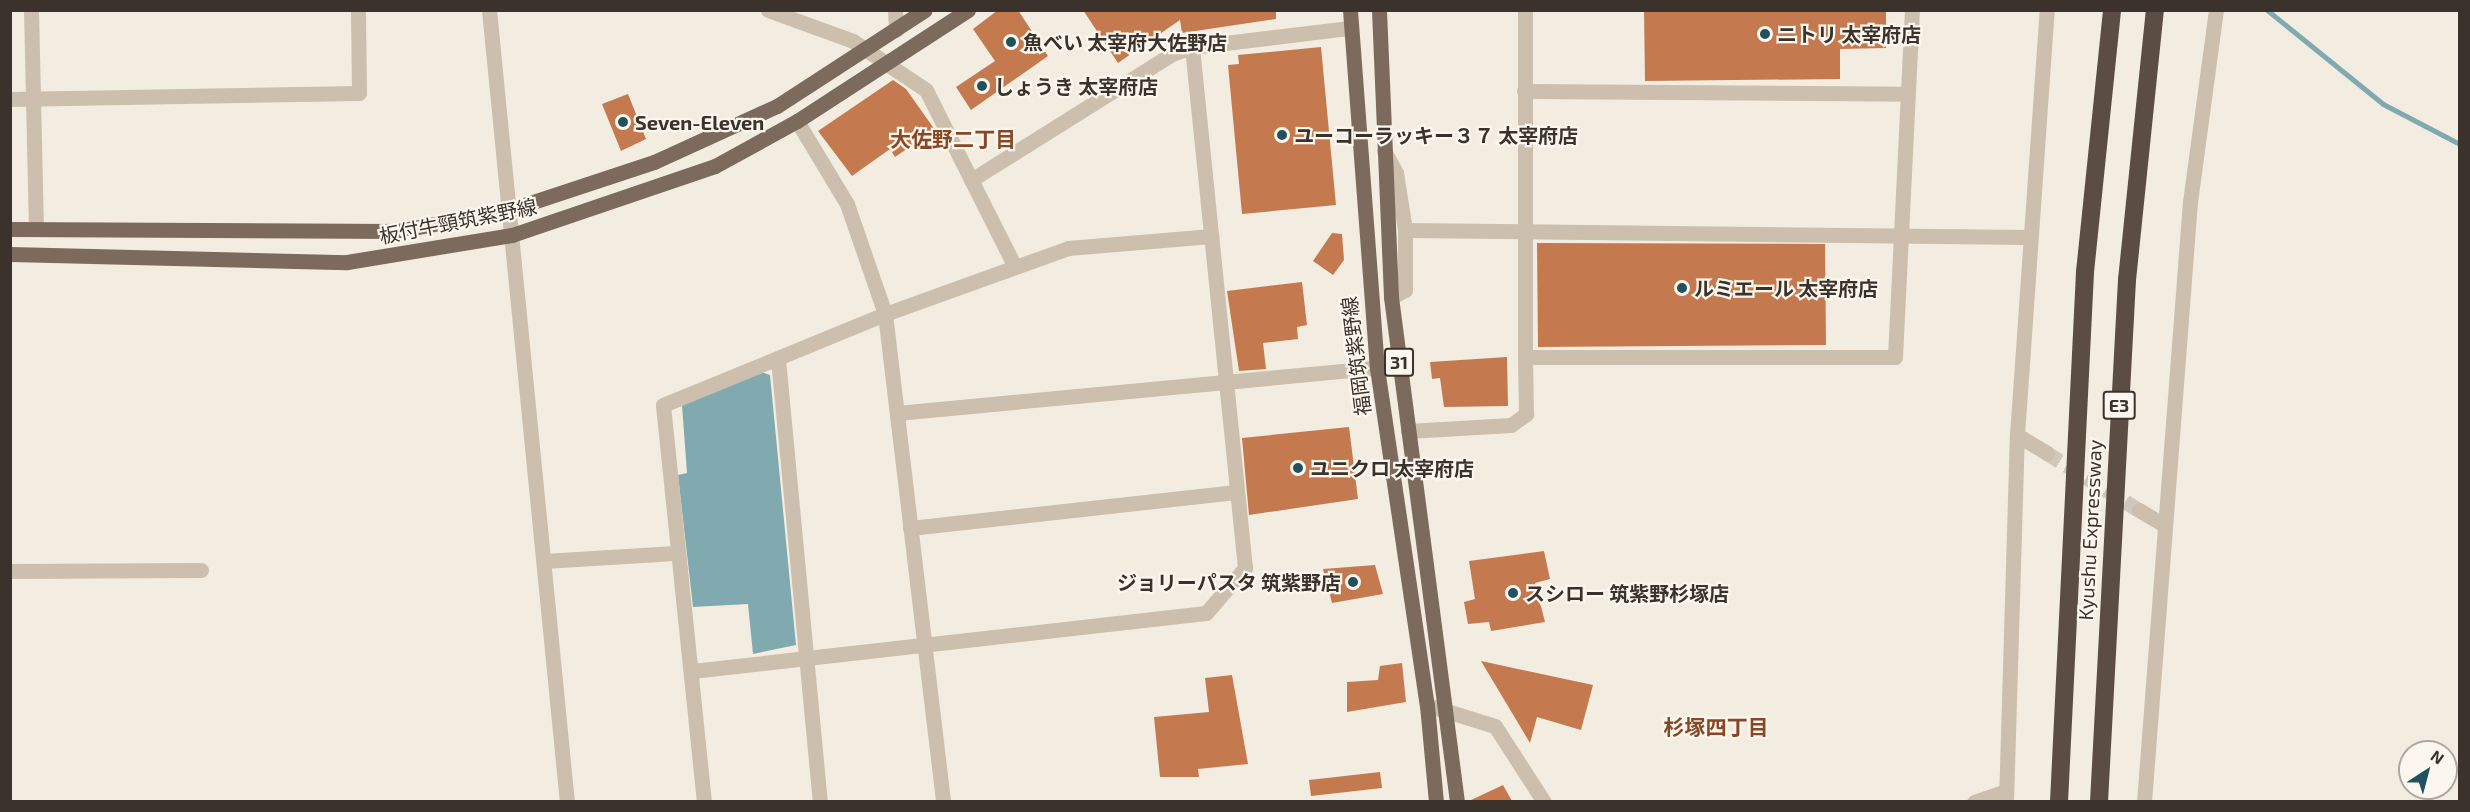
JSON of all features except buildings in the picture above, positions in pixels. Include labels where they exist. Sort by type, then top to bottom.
[{"type":"highway","name":"Kyushu Expressway","points":[[2059,801],[2085,272],[2112,10]]},
{"type":"highway","name":"Kyushu Expressway","points":[[2099,801],[2127,280],[2155,10]]},
{"type":"main road","name":"板付牛頸筑紫野線","points":[[10,230],[397,231],[509,210],[654,162],[777,106],[867,50],[925,10]]},
{"type":"main road","name":"板付牛頸筑紫野線","points":[[10,254],[347,262],[512,235],[715,166],[797,121],[968,10]]},
{"type":"main road","name":"福岡筑紫野線","points":[[1350,10],[1377,368],[1427,705],[1436,801]]},
{"type":"main road","name":"31","points":[[1379,10],[1391,297],[1408,431],[1450,711],[1457,801]]},
{"type":"street","points":[[31,10],[36,230]]},
{"type":"street","points":[[10,99],[359,93],[358,10]]},
{"type":"street","points":[[489,10],[567,801]]},
{"type":"street","points":[[768,10],[891,62],[926,90],[1015,267]]},
{"type":"street","points":[[895,10],[896,30]]},
{"type":"street","points":[[1408,431],[1511,425],[1526,414],[1528,230],[1524,91],[1525,10]]},
{"type":"street","points":[[1525,357],[1895,357],[1911,10]]},
{"type":"street","points":[[1974,801],[2006,796],[2017,435],[2028,237],[2046,10]]},
{"type":"street","points":[[2144,801],[2161,523],[2190,202],[2216,10]]},
{"type":"street","points":[[972,180],[1192,46],[1350,28]]},
{"type":"street","points":[[692,671],[1206,614],[1245,568],[1192,46]]},
{"type":"street","points":[[1524,91],[1907,94]]},
{"type":"street","points":[[797,121],[847,204],[885,315],[943,801]]},
{"type":"street","points":[[1384,151],[1396,173],[1405,230],[1405,290],[1391,297]]},
{"type":"street","points":[[1405,230],[1902,233],[2028,237]]},
{"type":"street","points":[[704,801],[692,671],[675,553],[663,405],[885,315],[1068,248],[1211,236]]},
{"type":"street","points":[[778,359],[820,801]]},
{"type":"street","points":[[897,413],[1377,368]]},
{"type":"street","points":[[2017,435],[2047,453]]},
{"type":"street","points":[[910,528],[1236,492]]},
{"type":"street","points":[[2139,510],[2161,523]]},
{"type":"street","points":[[544,561],[675,553]]},
{"type":"street","points":[[10,571],[201,570]]},
{"type":"street","points":[[1427,705],[1495,726],[1540,800]]},
{"type":"water","points":[[761,372],[770,375],[796,645],[753,654],[748,604],[693,607],[678,475],[687,473],[682,405]]},
{"type":"waterway","points":[[2267,10],[2383,104],[2460,144]]},
{"type":"tunnel","points":[[2047,453],[2139,510]]},
{"type":"place","name":"ニトリ 太宰府店","points":[[1765,34]]},
{"type":"place","name":"魚べい 太宰府大佐野店","points":[[1011,42]]},
{"type":"place","name":"しょうき 太宰府店","points":[[982,86]]},
{"type":"place","name":"Seven-Eleven","points":[[623,122]]},
{"type":"place","name":"ユーコーラッキー３７ 太宰府店","points":[[1282,135]]},
{"type":"place","name":"ルミエール 太宰府店","points":[[1682,288]]},
{"type":"place","name":"ユニクロ 太宰府店","points":[[1298,468]]},
{"type":"place","name":"ジョリーパスタ 筑紫野店","points":[[1353,582]]},
{"type":"place","name":"スシロー 筑紫野杉塚店","points":[[1513,593]]},
{"type":"district","name":"大佐野二丁目","points":[[953,139]]},
{"type":"district","name":"杉塚四丁目","points":[[1716,727]]}]
